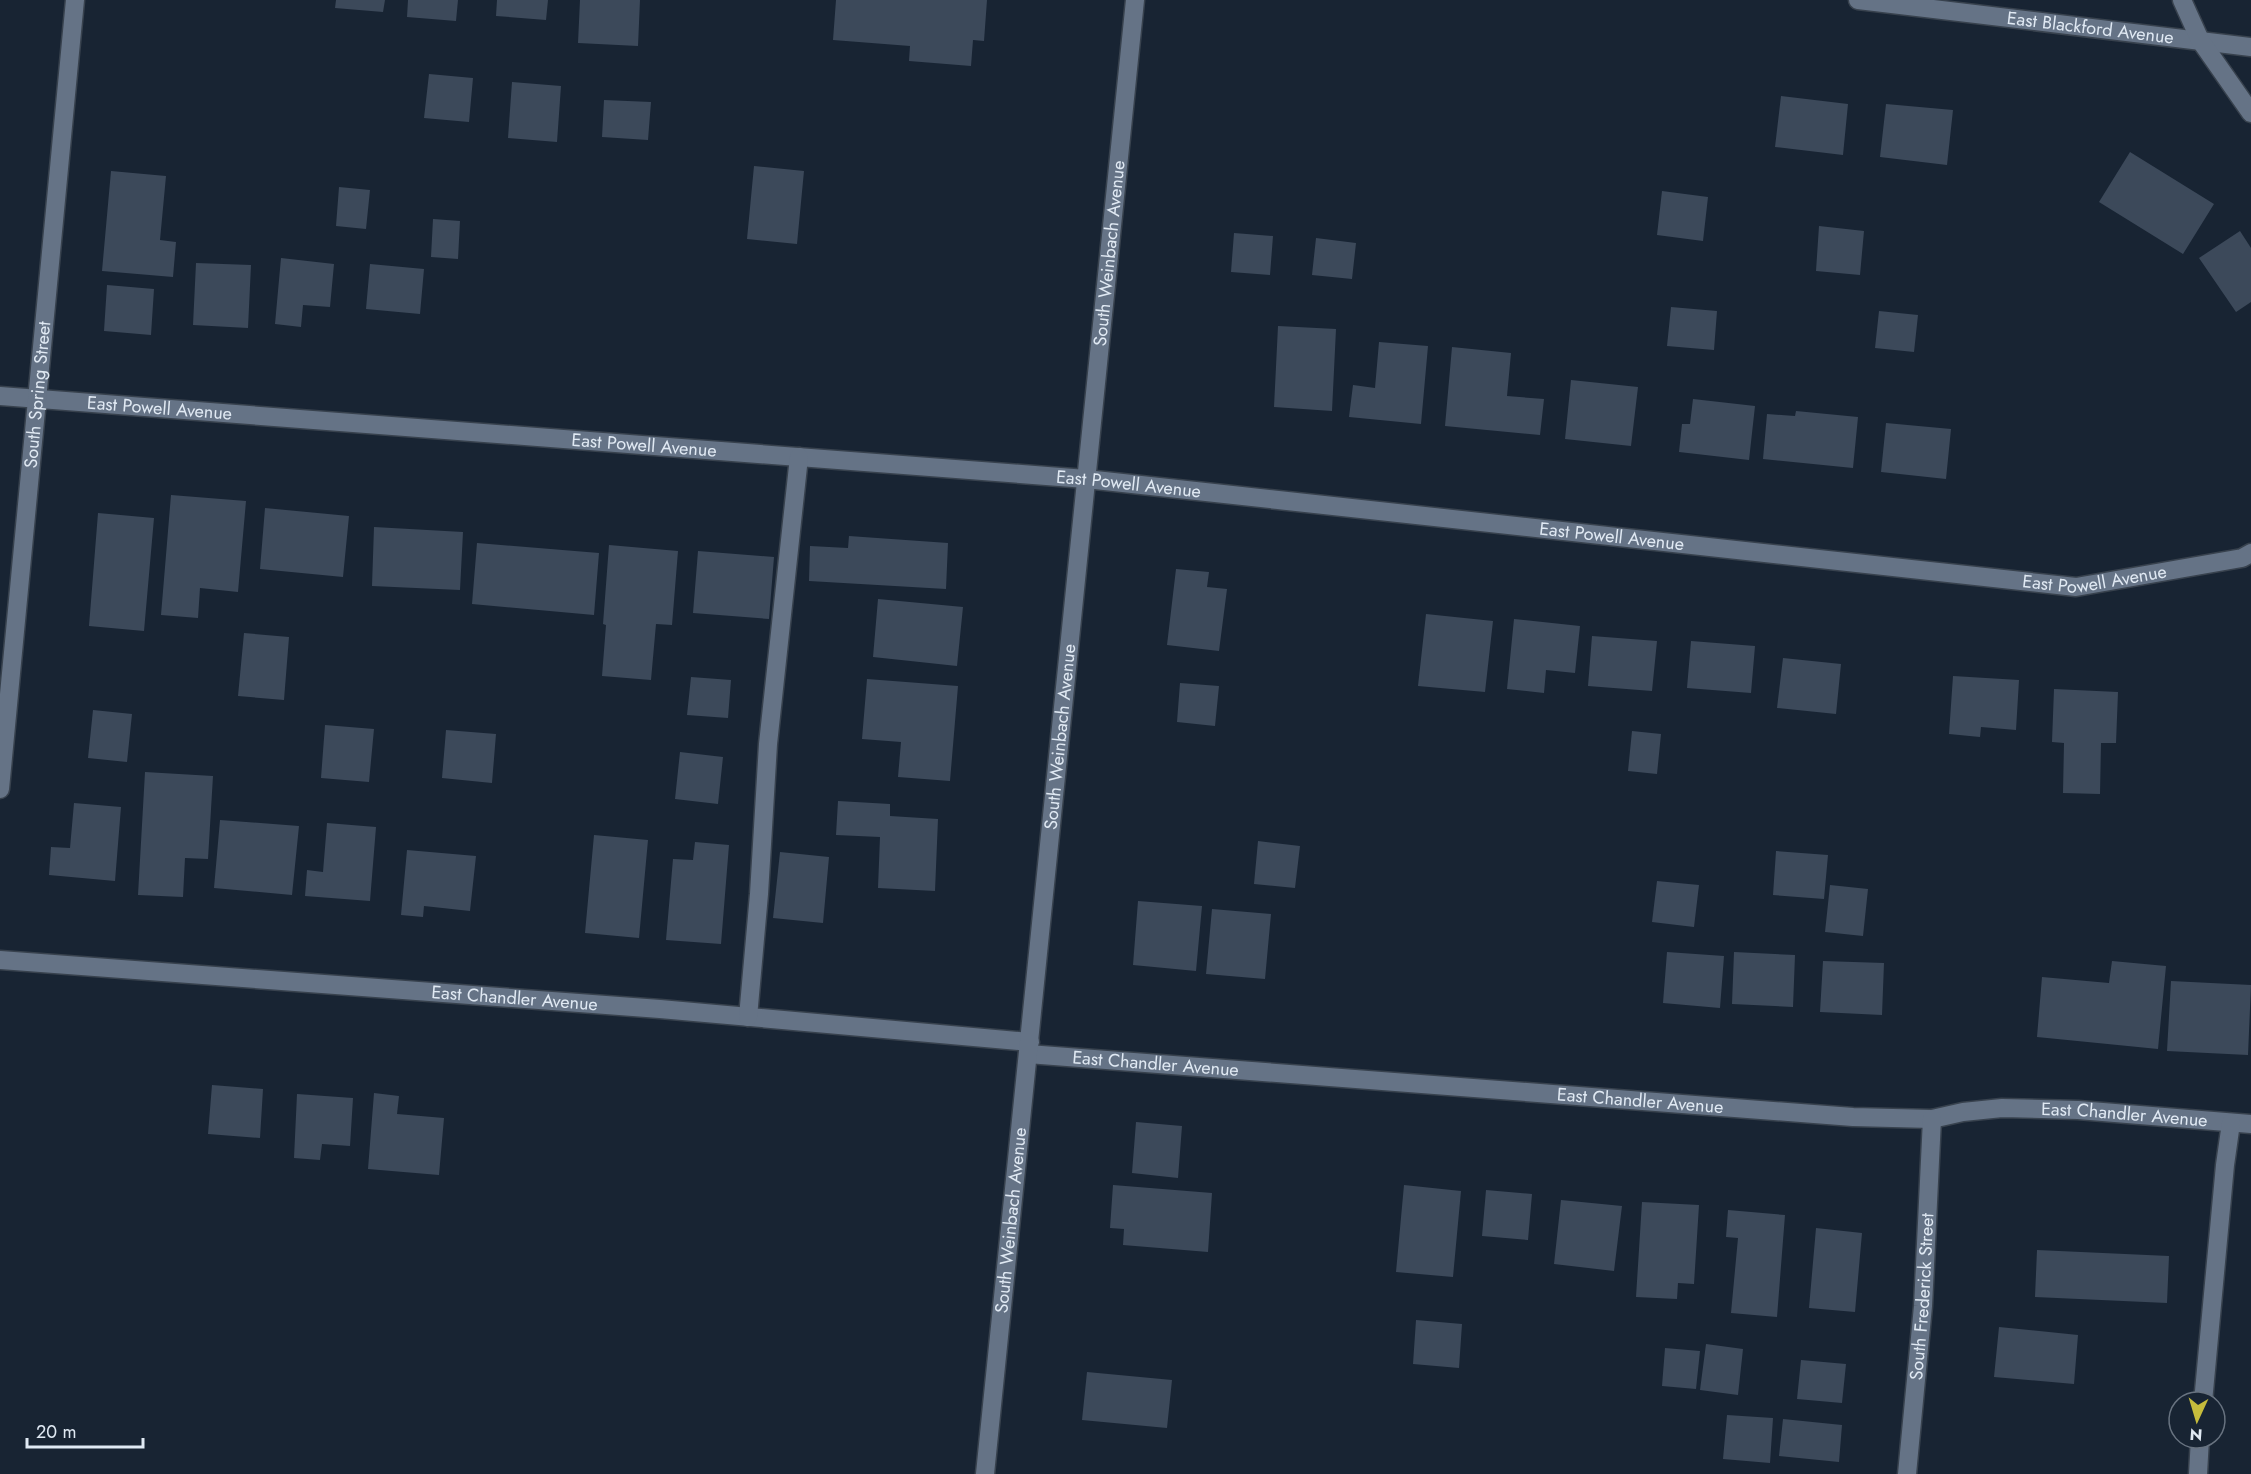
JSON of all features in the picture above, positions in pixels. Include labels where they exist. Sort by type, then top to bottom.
[{"type":"street","name":"South Spring Street","points":[[0,789],[75,0]]},
{"type":"street","name":"South Weinbach Avenue","points":[[985,1474],[1135,0]]},
{"type":"street","name":"East Blackford Avenue","points":[[1857,0],[2251,47]]},
{"type":"street","points":[[2182,0],[2200,40],[2251,113]]},
{"type":"street","name":"East Powell Avenue","points":[[0,396],[1086,479],[2076,587],[2242,558],[2251,553]]},
{"type":"street","points":[[748,1017],[759,894],[768,744],[799,457]]},
{"type":"street","name":"East Chandler Avenue","points":[[0,960],[748,1017],[1029,1048],[1752,1110],[1932,1119],[1963,1112],[2002,1108],[2078,1110],[2251,1124]]},
{"type":"street","name":"South Frederick Street","points":[[1907,1474],[1923,1306],[1932,1119]]},
{"type":"street","points":[[2204,1390],[2231,1123]]},
{"type":"street","points":[[2198,1474],[2199,1450]]},
{"type":"building","points":[[336,0],[385,0],[383,12],[335,8]]},
{"type":"building","points":[[408,0],[458,0],[456,21],[407,17]]},
{"type":"building","points":[[497,0],[548,0],[546,20],[496,16]]},
{"type":"building","points":[[580,0],[640,0],[638,46],[578,43]]},
{"type":"building","points":[[836,0],[987,0],[984,41],[973,40],[971,66],[909,61],[910,46],[833,40]]},
{"type":"building","points":[[429,74],[473,78],[469,122],[424,118]]},
{"type":"building","points":[[512,82],[561,86],[557,142],[508,138]]},
{"type":"building","points":[[1781,96],[1848,104],[1843,155],[1775,147]]},
{"type":"building","points":[[604,100],[651,102],[648,140],[602,137]]},
{"type":"building","points":[[1886,104],[1953,110],[1947,165],[1880,157]]},
{"type":"building","points":[[2130,152],[2214,204],[2183,254],[2099,202]]},
{"type":"building","points":[[754,166],[804,171],[797,244],[747,239]]},
{"type":"building","points":[[111,171],[166,176],[160,240],[176,242],[173,277],[102,271]]},
{"type":"building","points":[[339,187],[370,190],[366,229],[336,226]]},
{"type":"building","points":[[1662,191],[1708,197],[1703,241],[1657,235]]},
{"type":"building","points":[[433,219],[460,221],[458,259],[431,257]]},
{"type":"building","points":[[1819,226],[1864,231],[1860,275],[1816,271]]},
{"type":"building","points":[[2240,231],[2251,248],[2251,302],[2236,312],[2199,258]]},
{"type":"building","points":[[1234,233],[1273,236],[1270,275],[1231,272]]},
{"type":"building","points":[[1316,238],[1356,243],[1352,279],[1312,275]]},
{"type":"building","points":[[281,258],[334,264],[330,307],[303,305],[301,327],[275,324]]},
{"type":"building","points":[[196,263],[251,265],[248,328],[193,325]]},
{"type":"building","points":[[370,264],[424,269],[420,314],[366,309]]},
{"type":"building","points":[[107,285],[154,289],[151,335],[104,331]]},
{"type":"building","points":[[1671,307],[1717,311],[1714,350],[1667,346]]},
{"type":"building","points":[[1879,311],[1918,315],[1914,352],[1875,348]]},
{"type":"building","points":[[1278,326],[1336,329],[1332,411],[1274,407]]},
{"type":"building","points":[[1379,342],[1428,346],[1421,424],[1349,417],[1353,385],[1375,388]]},
{"type":"building","points":[[1452,347],[1511,353],[1507,396],[1544,399],[1540,435],[1445,426]]},
{"type":"building","points":[[1571,380],[1638,387],[1631,446],[1565,439]]},
{"type":"building","points":[[1693,399],[1755,406],[1749,460],[1679,452],[1682,424],[1690,424]]},
{"type":"building","points":[[1796,411],[1858,417],[1853,468],[1763,459],[1767,414],[1795,416]]},
{"type":"building","points":[[1886,423],[1951,429],[1946,479],[1881,472]]},
{"type":"building","points":[[171,495],[246,501],[238,592],[200,588],[198,618],[161,615]]},
{"type":"building","points":[[265,508],[349,516],[343,577],[260,569]]},
{"type":"building","points":[[98,513],[154,518],[144,631],[89,626]]},
{"type":"building","points":[[374,527],[463,532],[460,590],[372,586]]},
{"type":"building","points":[[849,536],[948,543],[946,589],[809,581],[810,546],[848,548]]},
{"type":"building","points":[[477,543],[599,553],[594,615],[472,604]]},
{"type":"building","points":[[609,545],[678,551],[672,625],[656,624],[651,680],[602,676]]},
{"type":"building","points":[[698,551],[774,557],[769,619],[693,613]]},
{"type":"building","points":[[1176,569],[1209,572],[1207,587],[1227,589],[1219,651],[1167,645]]},
{"type":"building","points":[[878,599],[963,607],[957,666],[873,657]]},
{"type":"building","points":[[1426,614],[1493,621],[1485,692],[1418,686]]},
{"type":"building","points":[[1514,619],[1580,626],[1575,673],[1546,670],[1544,693],[1507,689]]},
{"type":"building","points":[[244,633],[289,637],[284,700],[238,696]]},
{"type":"building","points":[[1592,636],[1657,641],[1652,691],[1588,686]]},
{"type":"building","points":[[1691,641],[1755,646],[1751,693],[1687,688]]},
{"type":"building","points":[[1783,658],[1841,664],[1836,714],[1777,708]]},
{"type":"building","points":[[1953,676],[2019,680],[2016,730],[1981,727],[1980,737],[1949,734]]},
{"type":"building","points":[[691,677],[731,680],[728,718],[687,715]]},
{"type":"building","points":[[867,679],[958,686],[950,781],[898,777],[901,742],[862,739]]},
{"type":"building","points":[[1180,683],[1219,686],[1215,726],[1177,722]]},
{"type":"building","points":[[2054,689],[2118,692],[2116,743],[2101,743],[2100,794],[2063,793],[2064,743],[2052,742]]},
{"type":"building","points":[[93,710],[132,714],[127,762],[88,758]]},
{"type":"building","points":[[325,725],[374,729],[369,782],[321,778]]},
{"type":"building","points":[[446,730],[496,734],[492,783],[442,778]]},
{"type":"building","points":[[1632,731],[1661,734],[1657,774],[1628,771]]},
{"type":"building","points":[[680,752],[723,757],[718,804],[675,799]]},
{"type":"building","points":[[145,772],[213,776],[208,859],[185,858],[183,897],[138,895]]},
{"type":"building","points":[[838,801],[890,804],[890,816],[938,819],[935,891],[878,888],[880,837],[836,835]]},
{"type":"building","points":[[74,803],[121,807],[115,881],[49,875],[51,847],[70,848]]},
{"type":"building","points":[[220,820],[299,826],[292,895],[214,888]]},
{"type":"building","points":[[327,823],[376,827],[370,901],[305,896],[307,870],[323,872]]},
{"type":"building","points":[[594,835],[648,840],[639,938],[585,933]]},
{"type":"building","points":[[1258,841],[1300,846],[1295,888],[1254,884]]},
{"type":"building","points":[[695,842],[729,845],[721,944],[666,940],[673,859],[693,860]]},
{"type":"building","points":[[407,850],[476,856],[470,911],[424,906],[423,917],[401,915]]},
{"type":"building","points":[[1776,851],[1828,855],[1824,899],[1773,895]]},
{"type":"building","points":[[780,852],[829,857],[823,923],[773,918]]},
{"type":"building","points":[[1657,881],[1699,885],[1694,927],[1652,922]]},
{"type":"building","points":[[1830,885],[1868,889],[1863,936],[1825,932]]},
{"type":"building","points":[[1138,901],[1202,906],[1196,971],[1133,965]]},
{"type":"building","points":[[1212,909],[1271,914],[1265,979],[1206,974]]},
{"type":"building","points":[[1667,952],[1724,956],[1720,1008],[1663,1003]]},
{"type":"building","points":[[1734,952],[1795,955],[1793,1007],[1732,1004]]},
{"type":"building","points":[[1823,961],[1884,963],[1882,1015],[1820,1012]]},
{"type":"building","points":[[2112,961],[2166,966],[2158,1049],[2037,1037],[2042,977],[2109,983]]},
{"type":"building","points":[[2171,981],[2251,985],[2248,1055],[2167,1051]]},
{"type":"building","points":[[212,1085],[263,1089],[260,1138],[208,1134]]},
{"type":"building","points":[[374,1093],[399,1096],[397,1114],[444,1118],[439,1175],[368,1169]]},
{"type":"building","points":[[297,1094],[353,1098],[350,1146],[322,1144],[320,1160],[294,1158]]},
{"type":"building","points":[[1136,1122],[1182,1126],[1178,1178],[1132,1173]]},
{"type":"building","points":[[1113,1185],[1212,1193],[1208,1252],[1123,1245],[1124,1229],[1110,1228]]},
{"type":"building","points":[[1404,1185],[1461,1191],[1453,1277],[1396,1272]]},
{"type":"building","points":[[1486,1190],[1532,1194],[1528,1240],[1482,1236]]},
{"type":"building","points":[[1561,1200],[1622,1206],[1614,1271],[1554,1264]]},
{"type":"building","points":[[1642,1202],[1699,1205],[1694,1284],[1678,1283],[1677,1299],[1636,1297]]},
{"type":"building","points":[[1728,1210],[1785,1215],[1777,1317],[1731,1313],[1738,1238],[1726,1237]]},
{"type":"building","points":[[1816,1228],[1862,1233],[1855,1312],[1809,1308]]},
{"type":"building","points":[[2037,1250],[2169,1256],[2167,1303],[2035,1297]]},
{"type":"building","points":[[1416,1320],[1462,1324],[1459,1368],[1413,1364]]},
{"type":"building","points":[[1999,1327],[2078,1335],[2074,1384],[1994,1377]]},
{"type":"building","points":[[1706,1344],[1743,1349],[1738,1395],[1700,1390]]},
{"type":"building","points":[[1665,1348],[1700,1351],[1696,1389],[1662,1386]]},
{"type":"building","points":[[1801,1360],[1846,1364],[1842,1403],[1797,1399]]},
{"type":"building","points":[[1087,1372],[1172,1380],[1167,1428],[1082,1420]]},
{"type":"building","points":[[1727,1415],[1773,1418],[1770,1463],[1723,1459]]},
{"type":"building","points":[[1783,1419],[1842,1425],[1839,1462],[1779,1456]]}]
